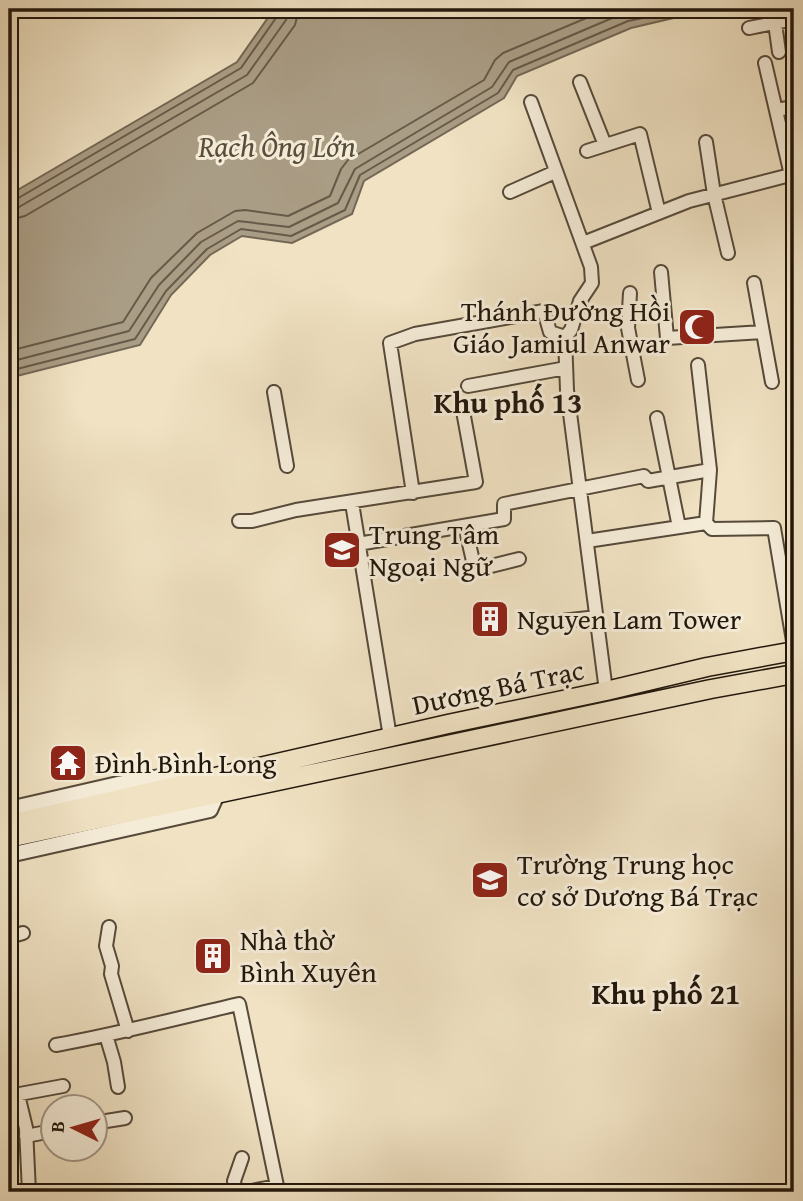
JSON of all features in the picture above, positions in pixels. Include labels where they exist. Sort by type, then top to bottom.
[{"type":"main road","name":"Dương Bá Trạc","points":[[209,787],[390,737],[794,649]]},
{"type":"main road","points":[[689,673],[691,693]]},
{"type":"main road","name":"Dương Bá Trạc","points":[[209,787],[794,674]]},
{"type":"main road","points":[[9,824],[209,787]]},
{"type":"main road","points":[[9,838],[209,787]]},
{"type":"street","points":[[749,28],[794,19]]},
{"type":"street","points":[[775,23],[779,52]]},
{"type":"street","points":[[583,243],[714,194],[793,174],[765,63]]},
{"type":"street","points":[[580,82],[604,145]]},
{"type":"street","points":[[531,102],[591,267],[592,283],[580,301],[571,330],[565,337],[566,368],[606,691]]},
{"type":"street","points":[[776,110],[794,107]]},
{"type":"street","points":[[780,130],[794,127]]},
{"type":"street","points":[[587,151],[640,134],[659,213]]},
{"type":"street","points":[[706,142],[714,194],[728,253]]},
{"type":"street","points":[[510,192],[555,172]]},
{"type":"street","points":[[661,272],[667,338],[763,332]]},
{"type":"street","points":[[754,283],[772,382]]},
{"type":"street","points":[[630,293],[628,328],[638,380]]},
{"type":"street","points":[[413,493],[390,343],[415,334],[544,312],[550,332],[565,337]]},
{"type":"street","points":[[698,365],[710,470],[706,523],[712,529],[774,528],[788,571],[794,649]]},
{"type":"street","points":[[468,386],[566,368]]},
{"type":"street","points":[[274,392],[287,466]]},
{"type":"street","points":[[239,521],[252,521],[296,510],[476,482],[463,411]]},
{"type":"street","points":[[657,418],[679,527]]},
{"type":"street","points":[[358,544],[504,519],[504,504],[580,488],[644,476],[648,481],[710,470]]},
{"type":"street","points":[[352,503],[390,737]]},
{"type":"street","points":[[587,541],[706,523]]},
{"type":"street","points":[[465,526],[475,570],[519,559]]},
{"type":"street","points":[[544,623],[597,617]]},
{"type":"street","name":"Dương Bá Trạc","points":[[9,809],[118,784],[198,771],[209,787],[210,810],[9,855]]},
{"type":"street","points":[[109,926],[106,946],[112,967],[111,974],[128,1031]]},
{"type":"street","points":[[9,937],[23,933]]},
{"type":"street","points":[[56,1045],[239,1004],[276,1186],[245,1192],[235,1188],[234,1181],[242,1158]]},
{"type":"street","points":[[106,1035],[118,1087]]},
{"type":"street","points":[[29,1192],[26,1136],[13,1095],[64,1086]]},
{"type":"street","points":[[108,1121],[125,1118]]},
{"type":"street","points":[[26,1136],[38,1134]]},
{"type":"water","name":"Rạch Ông Lớn","points":[[274,9],[712,9],[631,28],[517,76],[504,98],[364,181],[352,214],[292,243],[242,236],[210,255],[171,295],[140,345],[9,378],[9,195],[237,62]]},
{"type":"place","name":"Thánh Đường Hồi Giáo Jamiul Anwar","points":[[697,327]]},
{"type":"place","name":"Trung Tâm Ngoại Ngữ","points":[[342,550]]},
{"type":"place","name":"Nguyen Lam Tower","points":[[490,619]]},
{"type":"place","name":"Đình Bình Long","points":[[68,763]]},
{"type":"place","name":"Trường Trung học cơ sở Dương Bá Trạc","points":[[490,880]]},
{"type":"place","name":"Nhà thờ Bình Xuyên","points":[[213,956]]},
{"type":"district","name":"Khu phố 13","points":[[508,403]]},
{"type":"district","name":"Khu phố 21","points":[[666,994]]}]
